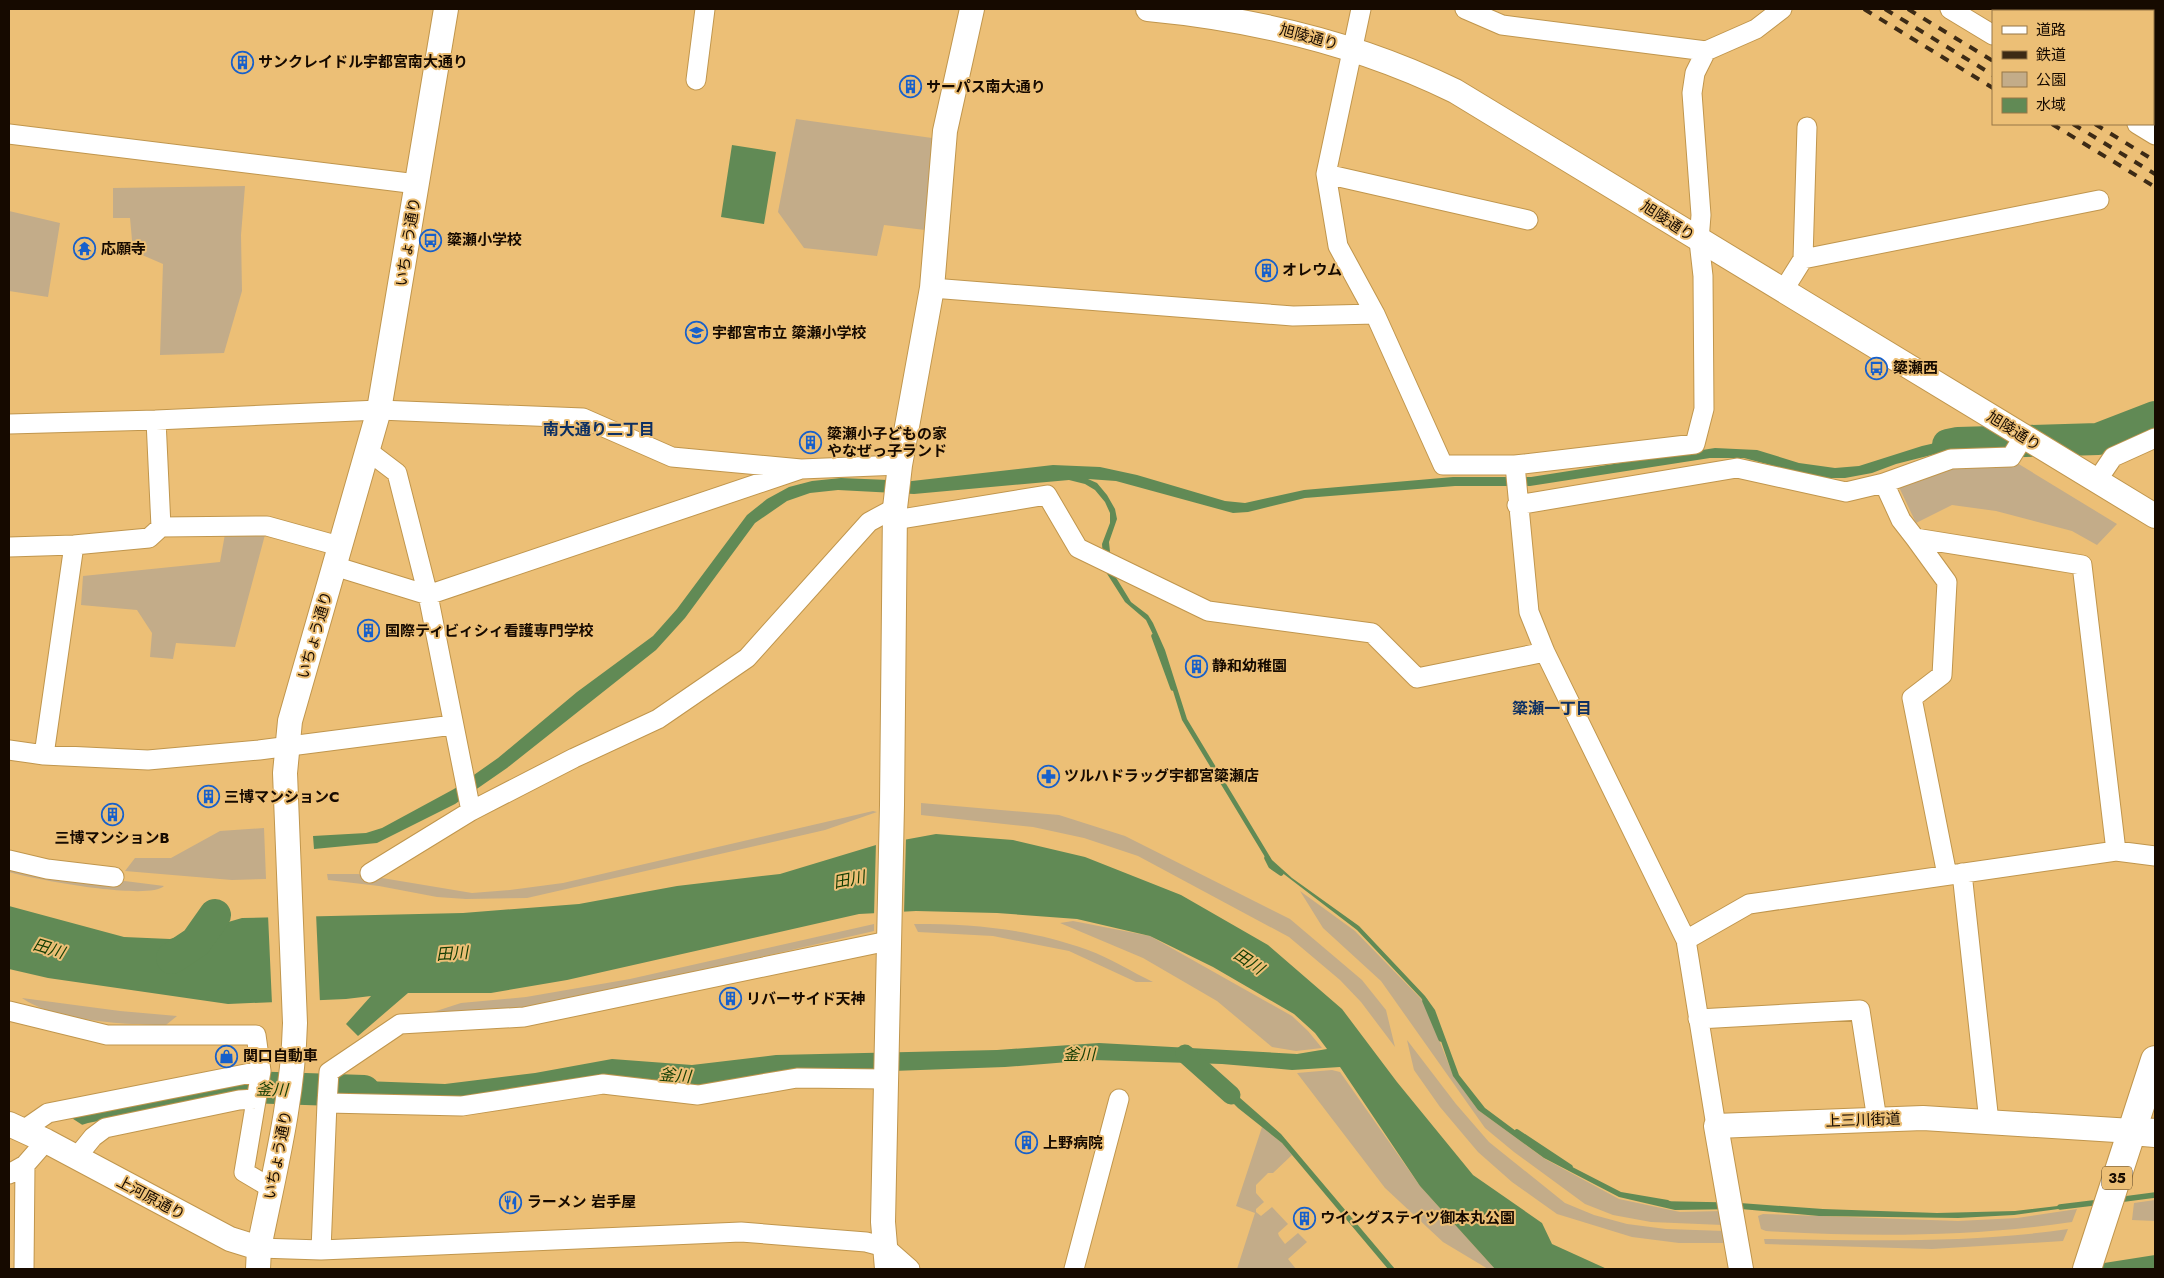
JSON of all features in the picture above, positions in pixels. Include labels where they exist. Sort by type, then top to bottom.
[{"type":"main road","points":[[2144,1132],[2155,1060]]},
{"type":"main road","name":"35","points":[[2087,1269],[2102,1225],[2144,1132]]},
{"type":"street","name":"いちょう通り","points":[[258,1259],[289,1098],[292,1073],[295,1022],[285,773],[290,721],[379,410],[446,9]]},
{"type":"street","points":[[696,80],[705,9]]},
{"type":"street","points":[[886,1258],[883,1222],[895,514],[900,465],[932,288],[945,131],[972,9]]},
{"type":"street","name":"旭陵通り","points":[[1148,9],[1249,22],[1351,49],[1421,74],[1455,91],[1699,241],[2155,516]]},
{"type":"street","points":[[1361,9],[1326,174],[1338,246],[1375,314],[1443,465],[1514,465],[1695,444],[1704,409],[1703,266],[1699,241],[1701,215],[1692,93],[1695,73],[1706,51]]},
{"type":"street","points":[[1465,9],[1502,24],[1706,51],[1756,29],[1782,9]]},
{"type":"street","points":[[1960,12],[1992,34]]},
{"type":"street","points":[[2139,125],[2155,135]]},
{"type":"street","points":[[1783,291],[1803,259],[1806,127]]},
{"type":"street","points":[[9,134],[417,184]]},
{"type":"street","points":[[1326,174],[1528,220]]},
{"type":"street","points":[[1803,259],[2099,200]]},
{"type":"street","points":[[932,288],[1294,316],[1375,314]]},
{"type":"street","points":[[9,424],[156,420],[379,410],[583,418],[672,457],[801,469],[900,465]]},
{"type":"street","points":[[156,420],[161,527]]},
{"type":"street","points":[[1517,505],[1738,468],[1846,492],[1884,483],[1951,459],[2011,457],[2024,436]]},
{"type":"street","points":[[2096,482],[2113,457],[2155,438]]},
{"type":"street","points":[[368,451],[397,473],[428,595],[453,725],[472,810]]},
{"type":"street","points":[[1514,465],[1529,612],[1545,652],[1686,940],[1741,1269]]},
{"type":"street","points":[[9,547],[74,545],[149,538],[161,527],[267,526],[428,595],[801,469]]},
{"type":"street","points":[[1884,483],[1901,520],[1947,582],[1942,675],[1912,698],[1955,874],[1989,1122]]},
{"type":"street","points":[[370,873],[472,810],[574,758],[658,719],[747,658],[869,522],[895,514],[1047,495],[1078,548],[1208,611],[1372,633],[1417,678],[1545,652]]},
{"type":"street","points":[[1915,538],[2082,565],[2116,851]]},
{"type":"street","points":[[44,755],[74,545]]},
{"type":"street","points":[[9,750],[44,755],[148,760],[287,746],[453,725]]},
{"type":"street","points":[[1686,940],[1749,904],[2116,851],[2155,856]]},
{"type":"street","points":[[9,860],[47,869],[114,877]]},
{"type":"street","points":[[321,1250],[329,1072],[400,1024],[524,1016],[888,936]]},
{"type":"street","points":[[1698,1019],[1860,1010],[1877,1120]]},
{"type":"street","points":[[9,1011],[107,1035],[256,1034],[261,1071],[244,1172],[271,1188]]},
{"type":"street","points":[[328,1103],[462,1106],[603,1084],[698,1095],[797,1078],[885,1068]]},
{"type":"street","points":[[15,1127],[48,1113],[261,1071]]},
{"type":"street","points":[[76,1158],[93,1137],[105,1128],[239,1100],[256,1099]]},
{"type":"street","points":[[1074,1269],[1118,1099]]},
{"type":"street","name":"上三川街道","points":[[1716,1126],[1923,1118],[2144,1132]]},
{"type":"street","name":"上河原通り","points":[[15,1127],[46,1141],[230,1239],[258,1259]]},
{"type":"street","points":[[24,1269],[17,1170],[46,1141]]},
{"type":"street","points":[[258,1259],[321,1250],[741,1232],[866,1242],[886,1258],[910,1269]]},
{"type":"green space","points":[[796,119],[932,138],[925,230],[884,225],[877,256],[804,248],[778,212]]},
{"type":"green space","points":[[245,186],[241,235],[242,291],[224,353],[160,355],[163,264],[133,251],[130,218],[113,218],[113,188]]},
{"type":"green space","points":[[9,211],[60,223],[48,297],[9,291]]},
{"type":"green space","points":[[2017,463],[2117,524],[2097,545],[2072,531],[1996,511],[1952,505],[1916,523],[1898,485],[1953,466]]},
{"type":"green space","points":[[266,531],[235,647],[176,643],[173,659],[150,657],[152,633],[137,610],[81,605],[83,576],[220,562],[225,534]]},
{"type":"green space","points":[[921,803],[1059,815],[1125,836],[1290,919],[1362,980],[1386,1010],[1395,1047],[1361,1002],[1340,980],[1289,937],[1138,856],[1084,838],[1033,827],[921,815]]},
{"type":"green space","points":[[873,811],[877,812],[825,830],[527,898],[466,899],[437,897],[379,886],[328,880],[327,874],[358,874],[472,893],[510,890],[563,883]]},
{"type":"green space","points":[[264,828],[266,879],[232,880],[125,871],[135,858],[171,858],[220,831]]},
{"type":"green space","points":[[9,862],[46,871],[164,886],[154,890],[137,891],[114,890],[64,883],[9,872]]},
{"type":"green space","points":[[1300,891],[1355,931],[1424,1002],[1453,1075],[1478,1110],[1545,1159],[1619,1199],[1680,1212],[1721,1211],[1723,1225],[1651,1222],[1613,1215],[1585,1204],[1514,1152],[1485,1128],[1381,981],[1323,928]]},
{"type":"green space","points":[[1073,921],[1150,936],[1292,1016],[1322,1048],[1296,1051],[1272,1047],[1217,1001],[1143,958],[1060,923]]},
{"type":"green space","points":[[874,924],[874,931],[695,972],[529,1007],[427,1014],[461,1003],[526,997],[630,979]]},
{"type":"green space","points":[[914,924],[959,925],[1002,929],[1045,937],[1096,953],[1153,982],[1136,982],[1069,951],[993,936],[918,932]]},
{"type":"green space","points":[[22,998],[120,1011],[177,1016],[166,1025],[112,1023],[71,1017],[53,1012],[36,1006]]},
{"type":"green space","points":[[1407,1040],[1456,1104],[1489,1142],[1565,1203],[1594,1215],[1627,1224],[1666,1229],[1725,1231],[1728,1243],[1679,1243],[1632,1237],[1557,1214],[1512,1182],[1478,1152],[1440,1107],[1414,1070]]},
{"type":"green space","points":[[1332,1070],[1340,1072],[1420,1186],[1495,1269],[1488,1269],[1443,1242],[1385,1188],[1297,1073]]},
{"type":"green space","points":[[1262,1127],[1282,1143],[1292,1155],[1273,1173],[1268,1173],[1256,1185],[1256,1193],[1264,1202],[1256,1209],[1256,1212],[1261,1216],[1272,1207],[1288,1224],[1278,1233],[1285,1244],[1298,1233],[1307,1242],[1288,1259],[1296,1269],[1237,1269],[1255,1213],[1236,1206]]},
{"type":"green space","points":[[2155,1200],[2155,1221],[2132,1220],[2134,1203]]},
{"type":"green space","points":[[2077,1209],[2072,1222],[1996,1231],[1881,1235],[1766,1231],[1761,1229],[1758,1216],[1763,1214],[1958,1221],[2017,1218]]},
{"type":"green space","points":[[2068,1229],[2063,1241],[1932,1249],[1765,1244],[1764,1239],[1954,1239],[2030,1234]]},
{"type":"water","points":[[732,145],[776,152],[764,224],[721,217]]},
{"type":"water","points":[[2155,412],[2155,428],[2097,445],[2074,431],[2109,431]]},
{"type":"water","points":[[1981,436],[1998,446],[1959,448],[1896,464],[1872,473],[1845,478],[1819,478],[1744,458],[1710,458],[1530,486],[1455,486],[1305,498],[1248,512],[1233,513],[1116,481],[1088,479],[1097,483],[1115,509],[1117,519],[1109,542],[1112,571],[1131,602],[1148,615],[1153,623],[1165,650],[1187,719],[1272,860],[1292,878],[1359,926],[1425,996],[1435,1010],[1459,1075],[1485,1108],[1547,1154],[1621,1192],[1668,1200],[1680,1207],[1740,1203],[1823,1209],[1937,1213],[2015,1211],[2066,1205],[2066,1208],[2014,1215],[1958,1218],[1819,1216],[1741,1209],[1675,1210],[1619,1197],[1544,1158],[1478,1110],[1453,1076],[1431,1012],[1421,998],[1357,930],[1268,862],[1182,720],[1160,649],[1146,620],[1125,602],[1104,569],[1102,544],[1110,523],[1110,513],[1105,502],[1095,490],[1085,484],[1069,480],[914,494],[838,490],[810,493],[787,501],[755,523],[685,618],[656,650],[507,768],[455,804],[377,843],[314,849],[313,836],[366,833],[382,828],[454,789],[498,758],[577,692],[653,636],[677,609],[747,515],[767,499],[789,487],[812,481],[841,478],[912,481],[1053,465],[1100,467],[1137,475],[1225,501],[1245,503],[1304,490],[1453,477],[1531,477],[1715,448],[1757,450],[1799,463],[1835,468],[1859,466],[1922,446],[1957,438]]},
{"type":"water","name":"田川","points":[[936,834],[1013,840],[1085,857],[1181,895],[1268,945],[1342,1009],[1397,1082],[1473,1175],[1542,1223],[1552,1244],[1607,1269],[1495,1269],[1420,1186],[1340,1067],[1292,1070],[1222,1064],[1093,1060],[1005,1067],[864,1072],[700,1085],[619,1078],[464,1100],[335,1097],[337,1080],[445,1084],[535,1073],[612,1059],[692,1065],[776,1055],[997,1050],[1099,1043],[1297,1054],[1327,1049],[1315,1033],[1294,1014],[1213,967],[1150,936],[1077,919],[997,913],[916,911],[859,914],[567,980],[491,993],[408,993],[358,1036],[346,1024],[371,996],[346,999],[228,1004],[48,978],[9,969],[9,906],[124,937],[170,939],[242,918],[463,913],[579,904],[677,886],[780,874],[876,845]]},
{"type":"water","points":[[1215,1076],[1281,1134],[1395,1269],[1388,1269],[1282,1143],[1238,1108],[1211,1081]]},
{"type":"water","points":[[248,1080],[248,1093],[88,1123],[43,1137],[72,1116]]},
{"type":"water","points":[[2155,1255],[2155,1269],[2066,1269]]},
{"type":"pier","points":[[906,837],[904,914],[874,916],[876,842]]},
{"type":"pier","points":[[316,913],[320,1003],[272,1004],[268,915]]},
{"type":"pier","points":[[67,1115],[84,1126],[44,1139],[9,1160],[9,1139],[28,1128]]},
{"type":"waterway","points":[[1948,445],[1958,443],[2098,439],[2155,417]]},
{"type":"waterway","points":[[1154,636],[1173,688]]},
{"type":"waterway","points":[[1267,858],[1271,866],[1281,873]]},
{"type":"waterway","points":[[172,958],[196,942],[215,915]]},
{"type":"waterway","points":[[1425,1001],[1441,1039]]},
{"type":"waterway","points":[[1185,1054],[1231,1095]]},
{"type":"waterway","name":"釜川","points":[[203,1094],[248,1087],[364,1091]]},
{"type":"waterway","points":[[1517,1132],[1570,1167]]},
{"type":"waterway","points":[[2117,1200],[2155,1195]]},
{"type":"waterway","points":[[2060,1207],[2101,1202]]},
{"type":"waterway","points":[[1669,1204],[1719,1205]]},
{"type":"railway","points":[[1864,9],[1992,87]]},
{"type":"railway","points":[[1885,9],[1992,74]]},
{"type":"railway","points":[[1908,9],[1992,60]]},
{"type":"railway","points":[[2054,125],[2155,187]]},
{"type":"railway","points":[[2075,125],[2155,174]]},
{"type":"railway","points":[[2097,125],[2155,161]]},
{"type":"place","name":"サンクレイドル宇都宮南大通り","points":[[242,62]]},
{"type":"place","name":"サーパス南大通り","points":[[910,87]]},
{"type":"place","name":"簗瀬小学校","points":[[431,240]]},
{"type":"place","name":"応願寺","points":[[85,249]]},
{"type":"place","name":"オレウム","points":[[1266,270]]},
{"type":"place","name":"宇都宮市立 簗瀬小学校","points":[[696,333]]},
{"type":"place","name":"簗瀬西","points":[[1877,368]]},
{"type":"place","name":"簗瀬小子どもの家 やなぜっ子ランド","points":[[811,443]]},
{"type":"place","name":"国際ティビィシィ看護専門学校","points":[[369,631]]},
{"type":"place","name":"静和幼稚園","points":[[1196,666]]},
{"type":"place","name":"ツルハドラッグ宇都宮簗瀬店","points":[[1048,776]]},
{"type":"place","name":"三博マンションC","points":[[208,797]]},
{"type":"place","name":"三博マンションB","points":[[112,815]]},
{"type":"place","name":"リバーサイド天神","points":[[730,999]]},
{"type":"place","name":"関口自動車","points":[[227,1056]]},
{"type":"place","name":"上野病院","points":[[1027,1143]]},
{"type":"place","name":"ラーメン 岩手屋","points":[[511,1202]]},
{"type":"place","name":"ウイングステイツ御本丸公園","points":[[1304,1218]]},
{"type":"district","name":"南大通り二丁目","points":[[599,429]]},
{"type":"district","name":"簗瀬一丁目","points":[[1552,708]]}]
